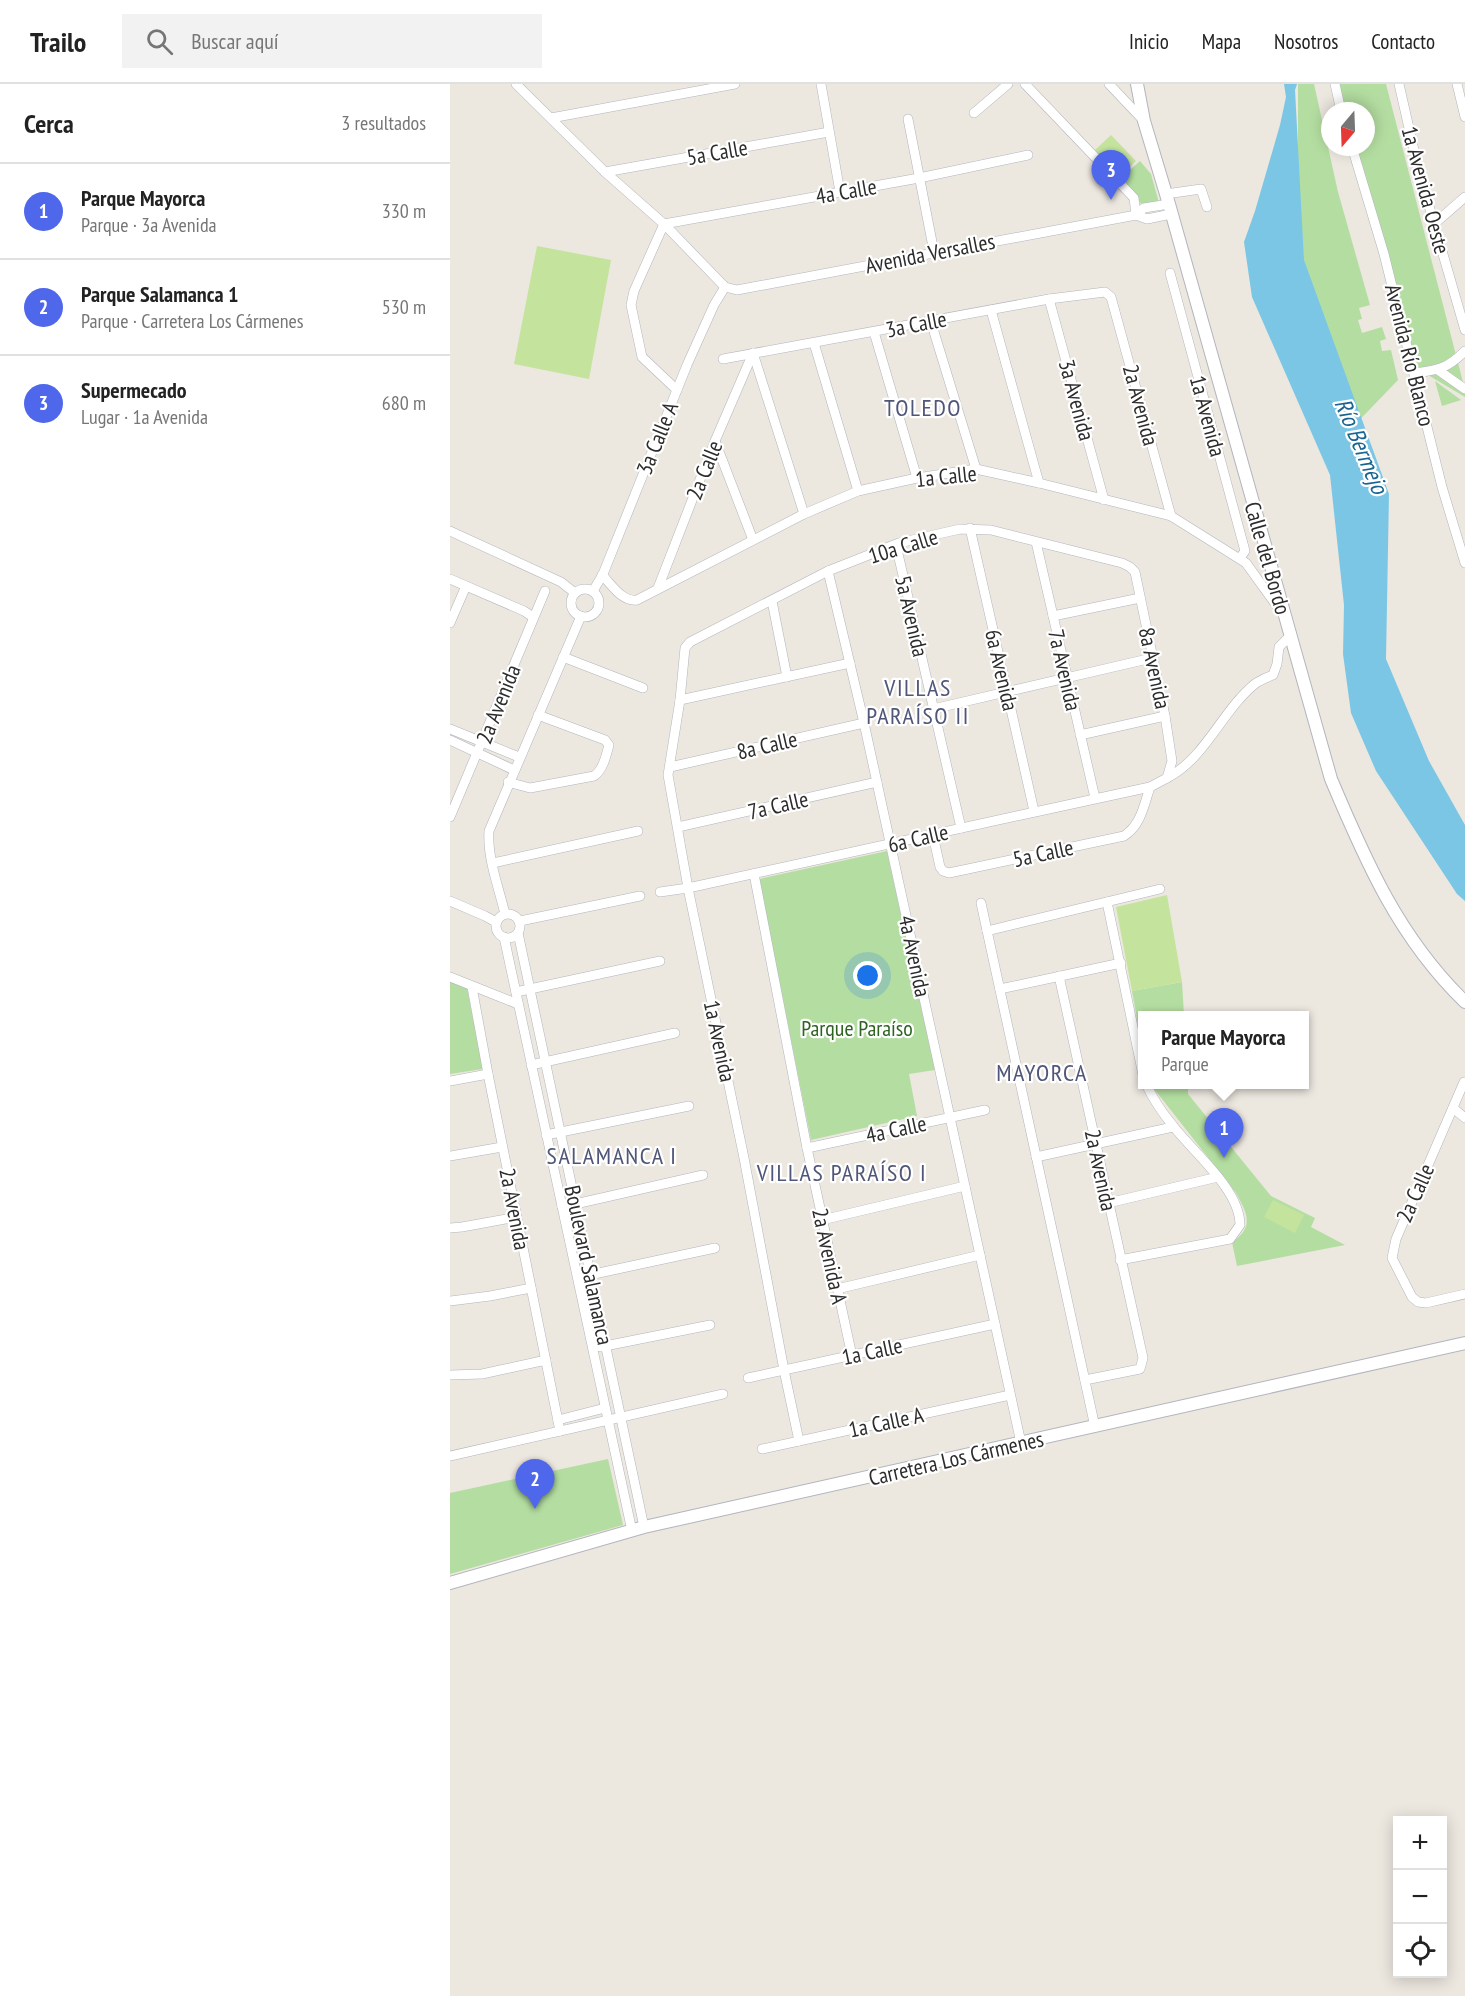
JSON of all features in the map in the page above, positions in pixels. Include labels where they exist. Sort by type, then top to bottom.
[{"type":"main road","name":"Calle del Bordo","points":[[1137,84],[1144,121],[1331,779],[1364,858],[1403,928],[1423,955],[1465,1002]]},
{"type":"main road","name":"Carretera Los Cármenes","points":[[450,1583],[638,1529],[1465,1342]]},
{"type":"street","points":[[516,84],[605,172],[664,224],[725,287]]},
{"type":"street","points":[[551,118],[733,84]]},
{"type":"street","points":[[821,84],[840,192]]},
{"type":"street","points":[[974,113],[1008,84]]},
{"type":"street","points":[[1025,84],[1134,198],[1136,215]]},
{"type":"street","points":[[1109,84],[1144,121]]},
{"type":"street","points":[[1335,84],[1339,102]]},
{"type":"street","name":"1a Avenida Oeste","points":[[1400,84],[1418,168],[1465,330]]},
{"type":"street","points":[[1457,84],[1465,117]]},
{"type":"street","points":[[908,119],[934,252]]},
{"type":"street","name":"5a Calle","points":[[605,172],[829,132]]},
{"type":"street","name":"4a Calle","points":[[664,224],[919,178],[1028,155]]},
{"type":"street","name":"Avenida Río Blanco","points":[[1355,156],[1384,254],[1442,487],[1465,563]]},
{"type":"street","name":"Avenida Versalles","points":[[725,287],[737,290],[1136,215],[1144,208],[1169,204],[1201,189],[1207,207]]},
{"type":"street","points":[[1434,224],[1465,197]]},
{"type":"street","points":[[664,224],[634,291],[631,305],[642,357],[677,390]]},
{"type":"street","name":"1a Avenida","points":[[1170,273],[1245,551],[1240,558]]},
{"type":"street","name":"3a Calle A","points":[[593,591],[602,575],[714,304],[725,287]]},
{"type":"street","name":"3a Calle","points":[[723,359],[1049,299],[1105,292],[1109,294]]},
{"type":"street","name":"2a Avenida","points":[[1109,294],[1172,516]]},
{"type":"street","name":"3a Avenida","points":[[1049,299],[1104,500]]},
{"type":"street","points":[[991,310],[1039,483]]},
{"type":"street","points":[[930,322],[976,469]]},
{"type":"street","points":[[874,333],[917,478]]},
{"type":"street","points":[[814,343],[858,491]]},
{"type":"street","points":[[1415,372],[1438,370],[1452,363],[1465,351]]},
{"type":"street","points":[[753,353],[804,514]]},
{"type":"street","name":"2a Calle","points":[[658,588],[753,353]]},
{"type":"street","points":[[1438,370],[1465,389]]},
{"type":"street","points":[[716,441],[753,540]]},
{"type":"street","name":"1a Calle","points":[[602,575],[621,595],[631,601],[637,600],[804,514],[858,491],[917,478],[976,469],[1172,516],[1240,558],[1284,615]]},
{"type":"street","name":"6a Avenida","points":[[970,528],[1034,811]]},
{"type":"street","name":"10a Calle","points":[[690,642],[828,572],[896,545],[960,529],[991,530],[1122,563],[1130,567]]},
{"type":"street","points":[[450,531],[561,582],[575,593]]},
{"type":"street","name":"7a Avenida","points":[[1036,542],[1095,798]]},
{"type":"street","name":"5a Avenida","points":[[896,545],[961,828]]},
{"type":"street","name":"8a Avenida","points":[[1130,567],[1135,572],[1165,717],[1172,761],[1168,775]]},
{"type":"street","name":"4a Avenida","points":[[828,572],[891,844],[1021,1443]]},
{"type":"street","points":[[450,579],[533,617]]},
{"type":"street","points":[[450,623],[466,586]]},
{"type":"street","points":[[584,589],[593,591],[599,600],[597,609],[590,616],[581,616],[574,610],[572,604],[575,593],[584,589]]},
{"type":"street","name":"2a Avenida","points":[[450,818],[545,591]]},
{"type":"street","points":[[1053,616],[1140,598]]},
{"type":"street","points":[[772,601],[787,677]]},
{"type":"street","points":[[505,914],[488,840],[489,831],[508,782],[581,616]]},
{"type":"street","name":"6a Calle","points":[[660,892],[754,874],[1150,787],[1187,764],[1229,711],[1257,683],[1273,675],[1279,647],[1290,636]]},
{"type":"street","name":"1a Avenida","points":[[690,642],[685,648],[683,658],[680,700],[668,775],[688,888],[800,1441]]},
{"type":"street","points":[[563,657],[643,688]]},
{"type":"street","points":[[933,709],[1152,658]]},
{"type":"street","points":[[680,700],[850,663]]},
{"type":"street","points":[[508,782],[530,788],[594,776],[598,774],[602,766],[609,745],[605,740],[538,716]]},
{"type":"street","points":[[1080,735],[1165,717]]},
{"type":"street","name":"8a Calle","points":[[670,767],[864,723]]},
{"type":"street","points":[[450,729],[519,757]]},
{"type":"street","points":[[450,740],[514,770]]},
{"type":"street","name":"7a Calle","points":[[678,827],[877,782]]},
{"type":"street","name":"5a Calle","points":[[933,835],[940,867],[949,873],[1124,836],[1137,825],[1150,787]]},
{"type":"street","points":[[493,863],[638,831]]},
{"type":"street","name":"2a Avenida A","points":[[754,874],[807,1148],[852,1356]]},
{"type":"street","points":[[987,931],[1160,889]]},
{"type":"street","points":[[520,921],[640,896]]},
{"type":"street","points":[[450,902],[496,922]]},
{"type":"street","points":[[1107,902],[1138,1049]]},
{"type":"street","points":[[981,903],[1095,1427]]},
{"type":"street","points":[[505,914],[514,915],[520,921],[521,927],[512,938],[504,937],[497,931],[496,922],[505,914]]},
{"type":"street","name":"Boulevard Salamanca","points":[[518,933],[621,1418],[638,1529]]},
{"type":"street","name":"Boulevard Salamanca","points":[[504,937],[605,1408],[638,1529]]},
{"type":"street","points":[[516,992],[660,961]]},
{"type":"street","points":[[1000,989],[1121,963]]},
{"type":"street","name":"2a Avenida","points":[[1059,976],[1143,1358],[1140,1369],[1085,1380]]},
{"type":"street","points":[[450,977],[518,1004]]},
{"type":"street","name":"2a Avenida","points":[[472,987],[560,1431]]},
{"type":"street","points":[[531,1065],[675,1033]]},
{"type":"street","points":[[450,1081],[488,1074]]},
{"type":"street","name":"2a Calle","points":[[1464,1082],[1395,1239],[1392,1258],[1412,1297],[1418,1302],[1426,1304],[1465,1294]]},
{"type":"street","points":[[1120,1260],[1230,1239],[1240,1226],[1238,1209],[1218,1177],[1173,1126],[1149,1089]]},
{"type":"street","points":[[546,1135],[689,1106]]},
{"type":"street","points":[[1453,1108],[1465,1118]]},
{"type":"street","name":"4a Calle","points":[[807,1148],[985,1110]]},
{"type":"street","points":[[1036,1157],[1173,1126]]},
{"type":"street","points":[[450,1156],[502,1147]]},
{"type":"street","points":[[562,1207],[703,1175]]},
{"type":"street","points":[[1108,1203],[1218,1177]]},
{"type":"street","points":[[822,1220],[965,1186]]},
{"type":"street","points":[[450,1228],[517,1217]]},
{"type":"street","points":[[577,1278],[715,1248]]},
{"type":"street","points":[[837,1289],[980,1255]]},
{"type":"street","points":[[450,1301],[531,1288]]},
{"type":"street","name":"1a Calle","points":[[748,1378],[995,1324]]},
{"type":"street","points":[[592,1348],[710,1325]]},
{"type":"street","points":[[450,1375],[482,1374],[546,1360]]},
{"type":"street","points":[[450,1456],[723,1394]]},
{"type":"street","name":"1a Calle A","points":[[762,1449],[1010,1395]]},
{"type":"street","points":[[558,1420],[605,1408]]},
{"type":"green space","points":[[1298,84],[1314,84],[1321,116],[1321,156],[1330,156],[1370,305],[1359,308],[1362,319],[1358,320],[1362,333],[1382,327],[1386,339],[1380,341],[1382,351],[1391,350],[1398,380],[1346,434],[1284,226],[1298,144]]},
{"type":"green space","points":[[1339,84],[1386,84],[1465,397],[1428,375],[1415,376],[1358,156],[1375,156],[1375,102],[1342,102]]},
{"type":"green space","points":[[1111,135],[1136,161],[1119,176],[1095,150]]},
{"type":"green space","points":[[1140,161],[1151,174],[1159,203],[1145,208],[1120,179]]},
{"type":"green space","points":[[537,246],[611,260],[589,379],[514,364]]},
{"type":"green space","points":[[1435,381],[1461,400],[1442,406]]},
{"type":"green space","name":"Parque Paraíso","points":[[887,851],[935,1070],[909,1074],[917,1116],[811,1140],[759,879]]},
{"type":"green space","points":[[1167,895],[1182,982],[1132,991],[1116,907]]},
{"type":"green space","points":[[450,981],[467,988],[483,1069],[450,1074]]},
{"type":"green space","points":[[1182,982],[1184,1011],[1138,1011],[1138,1025],[1132,991]]},
{"type":"green space","points":[[1154,1089],[1188,1089],[1188,1094],[1271,1196],[1315,1218],[1311,1227],[1345,1245],[1237,1266],[1232,1242],[1244,1231],[1247,1219],[1236,1193]]},
{"type":"green space","points":[[1273,1200],[1304,1215],[1295,1233],[1264,1217]]},
{"type":"green space","points":[[608,1459],[623,1525],[450,1574],[450,1493]]},
{"type":"water","name":"Río Bermejo","points":[[1284,84],[1297,84],[1295,90],[1304,260],[1389,494],[1386,659],[1429,761],[1465,825],[1465,901],[1457,894],[1376,771],[1351,713],[1343,654],[1344,605],[1330,475],[1252,297],[1244,242],[1280,125],[1286,97]]},
{"type":"place","name":"Supermecado","points":[[1111,200]]},
{"type":"place","name":"Parque Mayorca","points":[[1224,1158]]},
{"type":"place","name":"Parque Salamanca 1","points":[[535,1509]]},
{"type":"district","name":"TOLEDO","points":[[923,408]]},
{"type":"district","name":"VILLAS PARAÍSO II","points":[[918,702]]},
{"type":"district","name":"MAYORCA","points":[[1042,1073]]},
{"type":"district","name":"SALAMANCA I","points":[[612,1156]]},
{"type":"district","name":"VILLAS PARAÍSO I","points":[[842,1173]]}]
